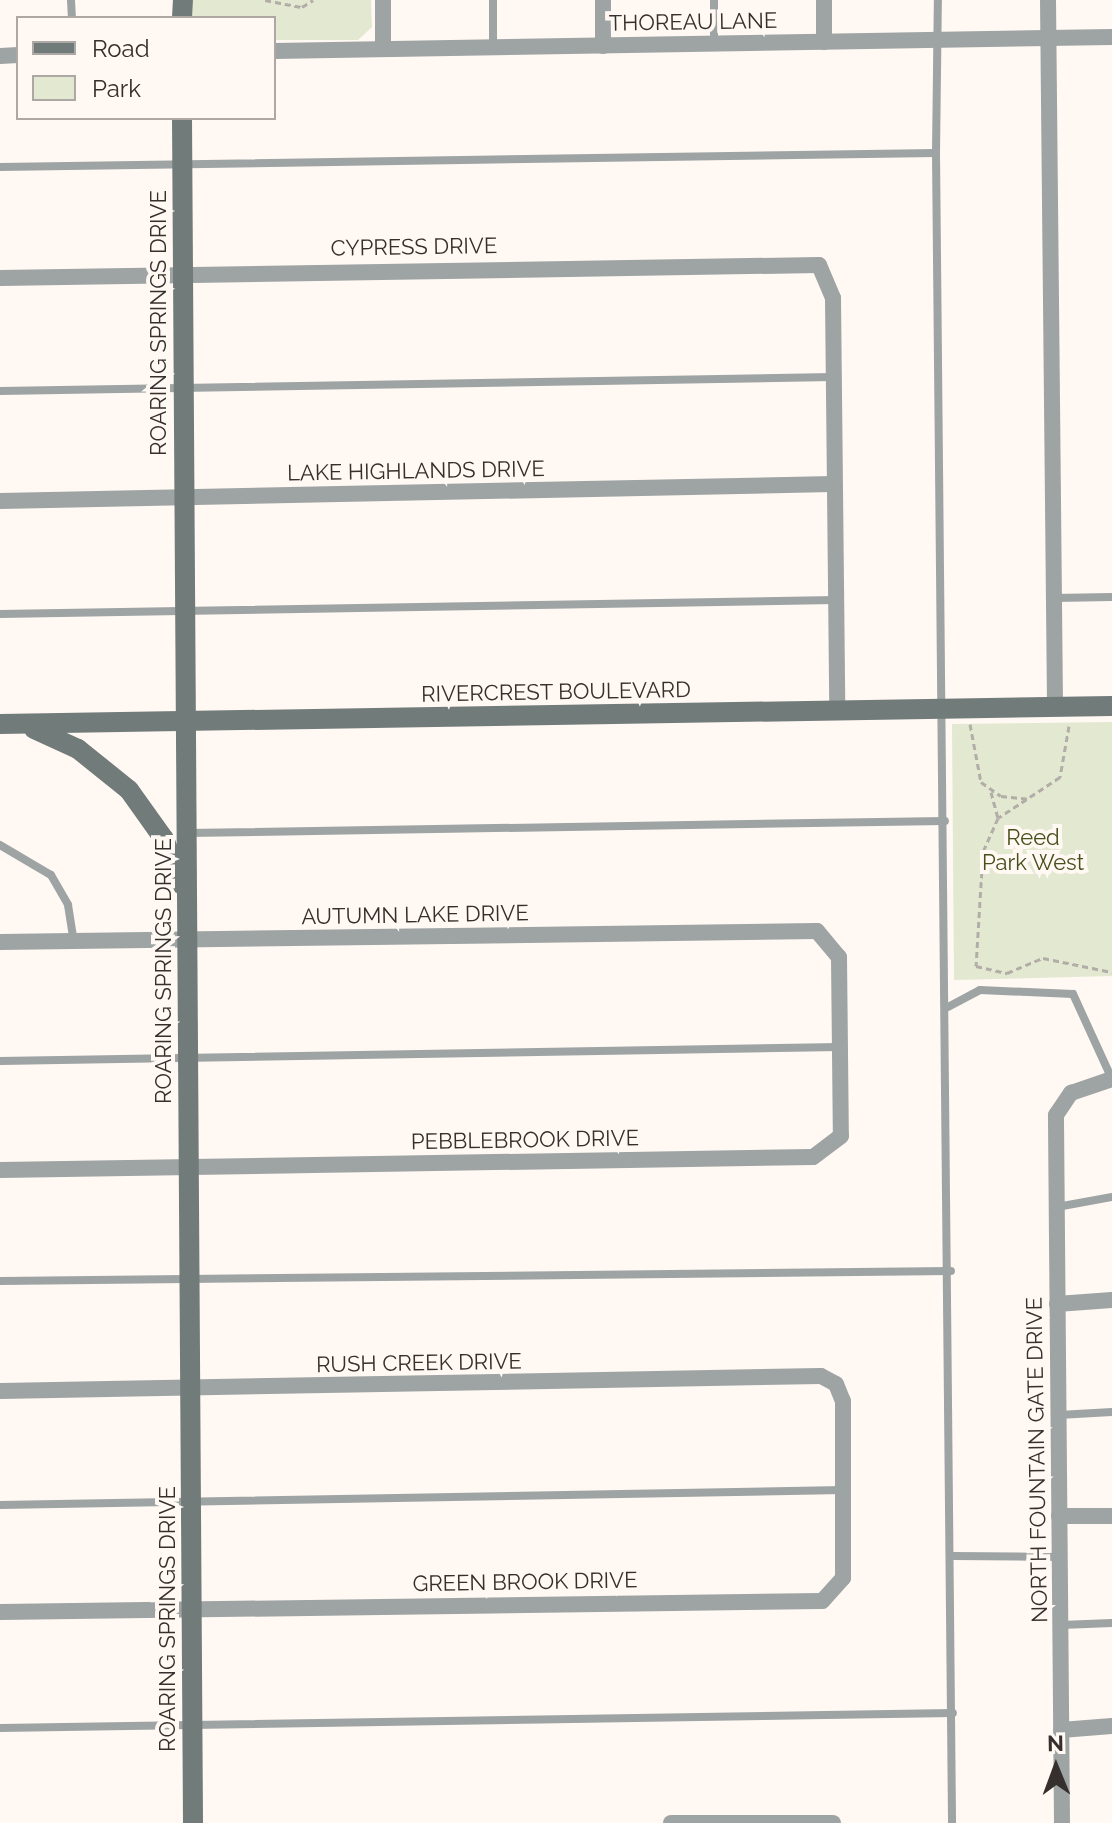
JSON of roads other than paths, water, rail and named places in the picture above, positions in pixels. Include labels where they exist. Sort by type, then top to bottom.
[{"type":"street","points":[[383,0],[383,49]]},
{"type":"street","points":[[603,0],[603,46]]},
{"type":"street","points":[[824,0],[824,42]]},
{"type":"street","points":[[1048,0],[1055,707]]},
{"type":"street","name":"THOREAU LANE","points":[[276,51],[1112,37]]},
{"type":"street","name":"ROARING SPRINGS DRIVE","points":[[182,120],[193,1823]]},
{"type":"street","name":"CYPRESS DRIVE","points":[[0,278],[786,261],[827,270],[833,377]]},
{"type":"street","points":[[833,377],[837,711]]},
{"type":"street","name":"LAKE HIGHLANDS DRIVE","points":[[0,501],[833,484]]},
{"type":"street","name":"RIVERCREST BOULEVARD","points":[[9,724],[837,711],[947,717],[1055,707],[1112,706]]},
{"type":"street","points":[[9,724],[78,749],[129,790],[164,839],[187,902]]},
{"type":"street","name":"AUTUMN LAKE DRIVE","points":[[0,942],[188,942],[810,930],[830,938]]},
{"type":"street","name":"PEBBLEBROOK DRIVE","points":[[0,1170],[813,1157],[841,1136],[839,957],[830,938]]},
{"type":"street","name":"NORTH FOUNTAIN GATE DRIVE","points":[[1062,1823],[1056,1115],[1064,1099],[1112,1079]]},
{"type":"street","points":[[1057,1304],[1112,1300]]},
{"type":"street","name":"RUSH CREEK DRIVE","points":[[0,1391],[821,1376],[836,1384]]},
{"type":"street","name":"GREEN BROOK DRIVE","points":[[0,1612],[822,1601],[837,1593],[843,1578],[843,1490],[836,1384]]},
{"type":"street","points":[[1059,1516],[1112,1516]]},
{"type":"street","points":[[1061,1730],[1112,1726]]},
{"type":"street","points":[[671,1823],[833,1823]]},
{"type":"lane","points":[[493,0],[493,47]]},
{"type":"lane","points":[[714,0],[714,44]]},
{"type":"lane","points":[[938,0],[936,153],[947,717],[945,821],[951,1271],[952,1823]]},
{"type":"lane","points":[[0,167],[936,153]]},
{"type":"lane","points":[[0,391],[833,377]]},
{"type":"lane","points":[[1054,598],[1112,597]]},
{"type":"lane","points":[[0,614],[835,600]]},
{"type":"lane","points":[[187,833],[945,821]]},
{"type":"lane","points":[[0,845],[51,875],[68,905],[74,941]]},
{"type":"lane","points":[[948,1007],[980,990],[1073,994],[1112,1079]]},
{"type":"lane","points":[[0,1061],[840,1047]]},
{"type":"lane","points":[[1056,1207],[1112,1197]]},
{"type":"lane","points":[[0,1281],[951,1271]]},
{"type":"lane","points":[[1058,1415],[1112,1412]]},
{"type":"lane","points":[[0,1505],[843,1490]]},
{"type":"lane","points":[[952,1556],[1060,1557]]},
{"type":"lane","points":[[1060,1625],[1112,1623]]},
{"type":"lane","points":[[0,1728],[953,1713]]},
{"type":"park label","name":"Reed Park West","points":[[1033,850]]}]
